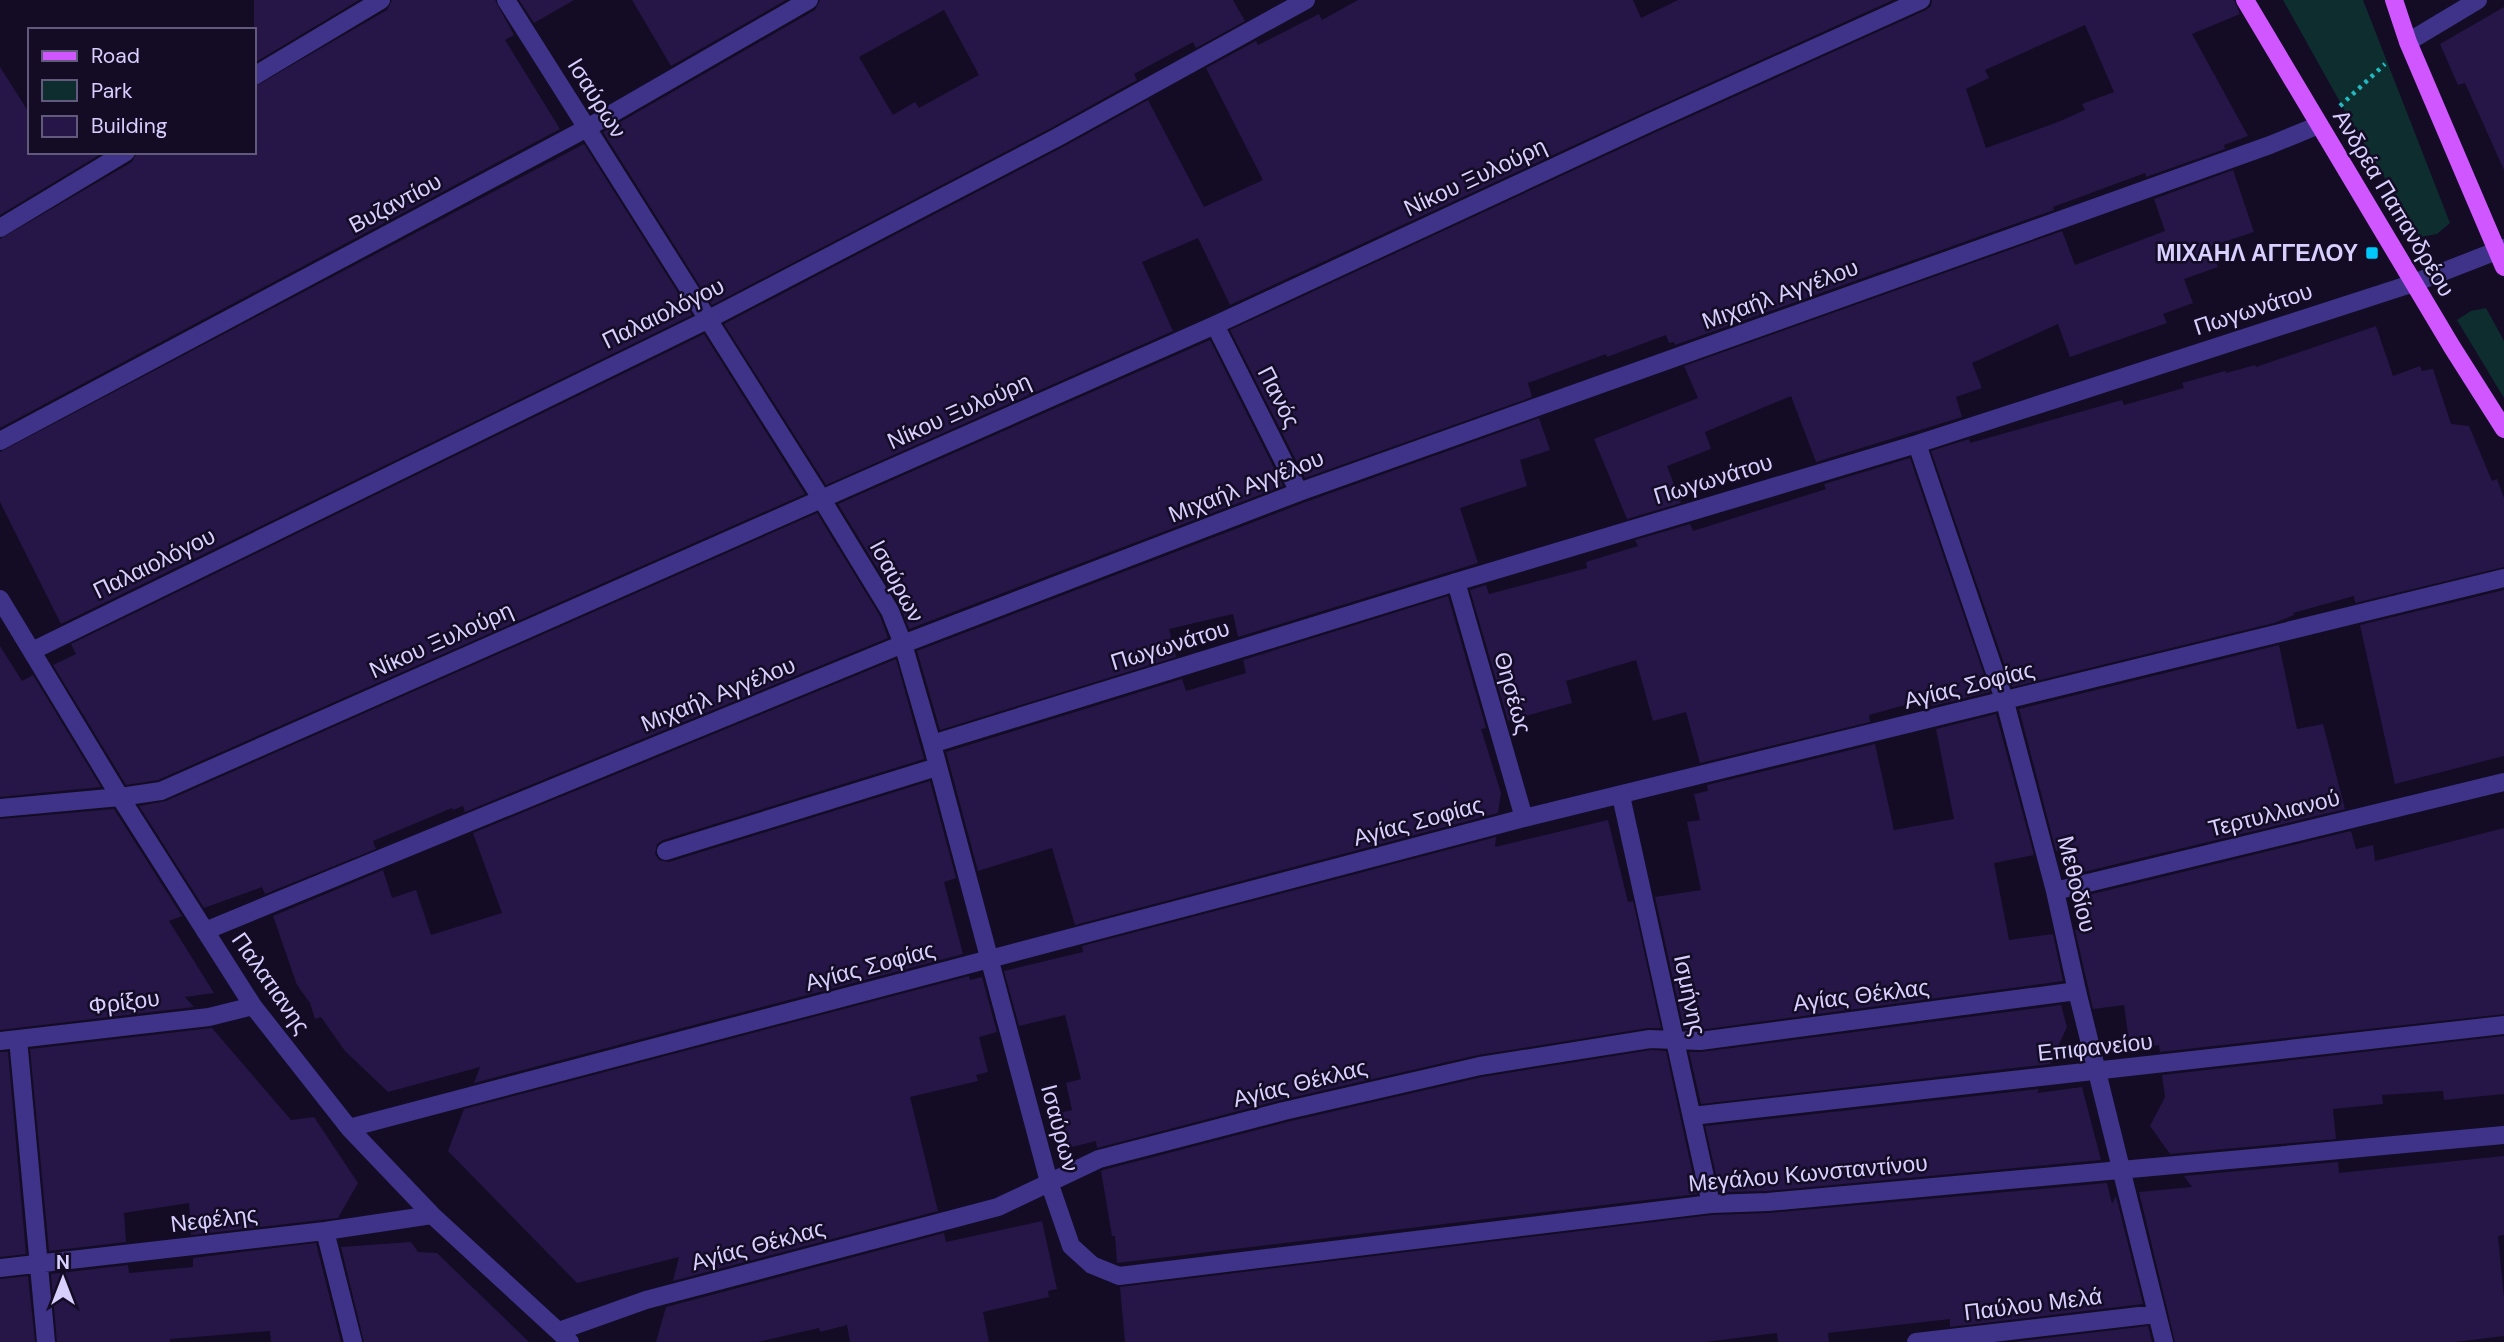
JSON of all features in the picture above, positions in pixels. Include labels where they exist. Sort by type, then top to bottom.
[{"type":"main road","name":"Ανδρέα Παπανδρέου","points":[[2245,0],[2504,429]]},
{"type":"main road","points":[[2394,0],[2408,42],[2500,249],[2504,267]]},
{"type":"street","points":[[256,75],[381,0]]},
{"type":"street","name":"Ισαύρων","points":[[506,0],[709,319],[890,611],[932,744],[1049,1182],[1071,1246],[1092,1265],[1119,1276]]},
{"type":"street","name":"Βυζαντίου","points":[[0,441],[587,128],[809,0]]},
{"type":"street","name":"Παλαιολόγου","points":[[32,651],[709,319],[1056,138],[1306,0]]},
{"type":"street","name":"Νίκου Ξυλούρη","points":[[0,808],[161,791],[1215,325],[1921,0]]},
{"type":"street","points":[[2408,42],[2478,0]]},
{"type":"street","name":"Μιχαήλ Αγγέλου","points":[[205,930],[902,645],[1299,492],[2257,150],[2319,125]]},
{"type":"street","points":[[0,228],[124,154]]},
{"type":"street","name":"Πωγωνάτου","points":[[932,744],[1455,582],[1917,444],[2414,283],[2500,249]]},
{"type":"street","name":"Πανός","points":[[1215,325],[1299,492]]},
{"type":"street","name":"Μεθοδίου","points":[[1917,444],[2005,702],[2055,891],[2077,991],[2164,1342]]},
{"type":"street","name":"Αγίας Σοφίας","points":[[349,1128],[1524,818],[2504,578]]},
{"type":"street","name":"Θησέως","points":[[1455,582],[1524,818]]},
{"type":"street","name":"Παλατιανης","points":[[0,599],[120,797],[253,1006],[349,1128],[432,1215],[564,1336]]},
{"type":"street","points":[[666,851],[937,767]]},
{"type":"street","name":"Τερτυλλιανού","points":[[2055,891],[2504,782]]},
{"type":"street","name":"Ισμήνης","points":[[1621,796],[1711,1204]]},
{"type":"street","name":"Αγίας Θέκλας","points":[[564,1336],[646,1300],[998,1207],[1099,1160],[1379,1088],[1493,1064],[1650,1039],[1700,1041],[2077,991]]},
{"type":"street","name":"Φρίξου","points":[[9,1040],[209,1017],[253,1006]]},
{"type":"street","name":"Επιφανείου","points":[[1692,1116],[2504,1025]]},
{"type":"street","points":[[9,1040],[46,1342]]},
{"type":"street","name":"Μεγάλου Κωνσταντίνου","points":[[1119,1276],[1711,1204],[1768,1202],[2504,1136]]},
{"type":"street","name":"Νεφέλης","points":[[0,1268],[325,1231],[432,1215]]},
{"type":"street","points":[[325,1231],[353,1342]]},
{"type":"street","name":"Παύλου Μελά","points":[[1916,1342],[2156,1314]]},
{"type":"path","points":[[2319,125],[2408,42]]},
{"type":"green space","points":[[2283,0],[2363,0],[2450,223],[2437,234],[2420,237]]},
{"type":"green space","points":[[2486,308],[2504,341],[2504,398],[2457,320],[2471,311]]},
{"type":"building","points":[[254,0],[359,0],[256,62]]},
{"type":"building","points":[[392,0],[495,0],[514,35],[505,40],[560,129],[0,428],[0,239],[132,162],[136,154],[256,154],[256,86],[387,10]]},
{"type":"building","points":[[519,0],[574,0],[534,23]]},
{"type":"building","points":[[632,0],[786,0],[671,66]]},
{"type":"building","points":[[820,0],[1233,0],[1245,21],[1196,48],[1193,42],[1134,74],[1137,80],[1051,128],[712,305],[603,132],[815,10]],"holes":[[[944,10],[979,75],[919,108],[915,102],[893,115],[859,57]]]},
{"type":"building","points":[[1358,0],[1633,0],[1641,18],[1678,0],[1893,0],[1230,305],[1198,238],[1142,262],[1173,331],[826,485],[724,324],[1148,100],[1204,207],[1263,180],[1206,68],[1256,41],[1258,45],[1319,14],[1322,20]]},
{"type":"building","points":[[1932,0],[2234,0],[2240,14],[2192,34],[2248,136],[2224,145],[2225,149],[2146,177],[2145,173],[2053,207],[2054,210],[1675,345],[1674,342],[1669,343],[1666,335],[1607,357],[1606,354],[1528,383],[1532,397],[1305,478],[1230,330],[1931,6]],"holes":[[[2085,25],[2114,92],[2082,104],[2085,110],[2058,122],[1986,148],[1966,89],[1989,78],[1985,70]]]},
{"type":"building","points":[[2504,7],[2504,170],[2465,83],[2458,85],[2440,44]]},
{"type":"building","points":[[0,67],[28,111],[28,154],[101,154],[0,215]]},
{"type":"building","points":[[584,144],[692,315],[61,624],[0,502],[0,452]]},
{"type":"building","points":[[2233,170],[2254,232],[2211,246],[2218,267],[2184,279],[2193,303],[2163,314],[2167,323],[2070,357],[2058,324],[1972,363],[1982,388],[1956,397],[1962,417],[1816,462],[1791,396],[1705,432],[1711,449],[1667,466],[1681,503],[1627,519],[1594,439],[1698,398],[1684,366],[2062,231],[2075,265],[2165,231],[2154,199]]},
{"type":"building","points":[[2376,326],[2393,376],[2420,366],[2422,371],[2433,369],[2451,424],[2469,426],[2492,481],[2497,479],[2504,498],[2504,567],[2355,603],[2354,596],[2293,613],[2294,615],[2274,623],[2012,687],[1931,451],[1969,439],[1970,443],[2122,400],[2124,405],[2184,388],[2182,383],[2225,371],[2226,373],[2255,365],[2256,367]]},
{"type":"building","points":[[704,334],[805,494],[158,780],[126,785],[53,665],[76,654],[71,644]]},
{"type":"building","points":[[1210,340],[1283,486],[909,629],[900,605],[838,504]]},
{"type":"building","points":[[1539,418],[1550,450],[1520,460],[1527,486],[1460,508],[1478,563],[1238,637],[1233,614],[1169,629],[1176,657],[940,730],[917,651],[1303,503]]},
{"type":"building","points":[[1910,458],[1990,692],[1932,706],[1930,698],[1869,715],[1870,722],[1700,763],[1686,712],[1653,721],[1636,660],[1566,681],[1572,703],[1508,721],[1470,590],[1486,585],[1489,594],[1587,568],[1586,562],[1638,546],[1635,540],[1690,524],[1693,531],[1826,489],[1824,484]]},
{"type":"building","points":[[817,513],[880,616],[888,638],[465,812],[463,806],[453,810],[452,808],[373,841],[376,849],[265,894],[262,887],[204,908],[139,806],[166,801]]},
{"type":"building","points":[[2504,590],[2504,756],[2395,784],[2360,625]]},
{"type":"building","points":[[1448,596],[1486,728],[1481,729],[1501,793],[1498,813],[1075,925],[1052,848],[978,871],[946,752],[1182,679],[1186,691],[1246,673],[1243,660]]},
{"type":"building","points":[[2279,645],[2297,729],[2323,724],[2345,809],[2075,874],[2073,865],[2069,866],[2065,849],[2056,851],[2019,709]]},
{"type":"building","points":[[0,646],[22,681],[33,675],[101,787],[0,797]]},
{"type":"building","points":[[896,659],[924,759],[663,840],[657,844],[655,854],[659,860],[669,862],[930,781],[956,878],[944,882],[963,954],[474,1083],[480,1067],[388,1092],[345,1051],[321,1017],[315,1019],[310,1003],[297,985],[273,916],[383,870],[392,898],[416,890],[431,935],[502,913],[473,833]]},
{"type":"building","points":[[1996,714],[2034,855],[1994,863],[2009,940],[2053,934],[2063,981],[1699,1030],[1684,1029],[1655,897],[1701,890],[1687,822],[1700,820],[1694,794],[1708,791],[1707,785],[1875,744],[1894,830],[1954,819],[1936,729]]},
{"type":"building","points":[[114,809],[182,916],[169,921],[214,993],[185,997],[194,1007],[0,1030],[0,819]]},
{"type":"building","points":[[1608,820],[1628,902],[1633,901],[1661,1028],[1478,1055],[1281,1100],[1097,1148],[1096,1141],[1068,1148],[1059,1113],[1072,1110],[1066,1083],[1081,1079],[1065,1015],[1019,1026],[1004,971],[1083,952],[1082,946],[1496,837],[1495,847]]},
{"type":"building","points":[[2504,828],[2504,1014],[2160,1052],[2159,1045],[2130,1049],[2124,1005],[2093,1009],[2075,930],[2087,928],[2080,897],[2351,831],[2356,849],[2373,845],[2375,861]]},
{"type":"building","points":[[969,976],[970,980],[982,977],[997,1032],[979,1037],[988,1072],[976,1075],[978,1081],[910,1097],[938,1211],[673,1281],[679,1257],[577,1283],[448,1151],[464,1109]]},
{"type":"building","points":[[2061,1005],[2067,1027],[2050,1064],[1701,1104],[1689,1052],[1701,1052]]},
{"type":"building","points":[[212,1028],[291,1120],[314,1117],[358,1183],[338,1218],[191,1235],[189,1203],[124,1213],[126,1242],[49,1251],[30,1049]]},
{"type":"building","points":[[2504,1036],[2504,1094],[2444,1100],[2443,1091],[2382,1095],[2383,1104],[2333,1109],[2336,1139],[2170,1154],[2150,1126],[2165,1097],[2162,1075]]},
{"type":"building","points":[[1651,1050],[1666,1051],[1697,1194],[1117,1263],[1115,1236],[1112,1236],[1101,1171],[1103,1170],[1287,1122],[1482,1077]]},
{"type":"building","points":[[0,1052],[8,1052],[26,1254],[0,1257]]},
{"type":"building","points":[[2082,1087],[2101,1160],[1767,1191],[1720,1192],[1705,1126],[2039,1089],[2037,1093]]},
{"type":"building","points":[[2504,1156],[2504,1235],[2498,1236],[2504,1298],[2504,1336],[2455,1342],[2175,1342],[2139,1192],[2192,1187],[2184,1176],[2338,1162],[2339,1173]]},
{"type":"building","points":[[2107,1183],[2112,1204],[2116,1196],[2143,1304],[1950,1327],[1950,1319],[1828,1333],[1829,1342],[1778,1342],[1777,1333],[1705,1342],[1125,1342],[1120,1287],[1712,1215],[1769,1213]]},
{"type":"building","points":[[1042,1221],[1057,1289],[1048,1291],[1049,1297],[983,1312],[989,1342],[850,1342],[847,1325],[820,1332],[819,1328],[758,1342],[656,1342],[666,1307],[944,1233],[946,1242]]},
{"type":"building","points":[[411,1242],[418,1252],[437,1253],[529,1342],[364,1342],[341,1247]]},
{"type":"building","points":[[316,1243],[341,1342],[271,1342],[270,1331],[170,1339],[170,1342],[57,1342],[51,1274],[128,1265],[129,1273],[193,1267],[193,1258]]},
{"type":"building","points":[[28,1276],[35,1342],[0,1342],[0,1279]]},
{"type":"building","points":[[2148,1326],[2152,1342],[2014,1342]]},
{"type":"place","name":"ΜΙΧΑΗΛ ΑΓΓΕΛΟΥ","points":[[2372,253]]}]
